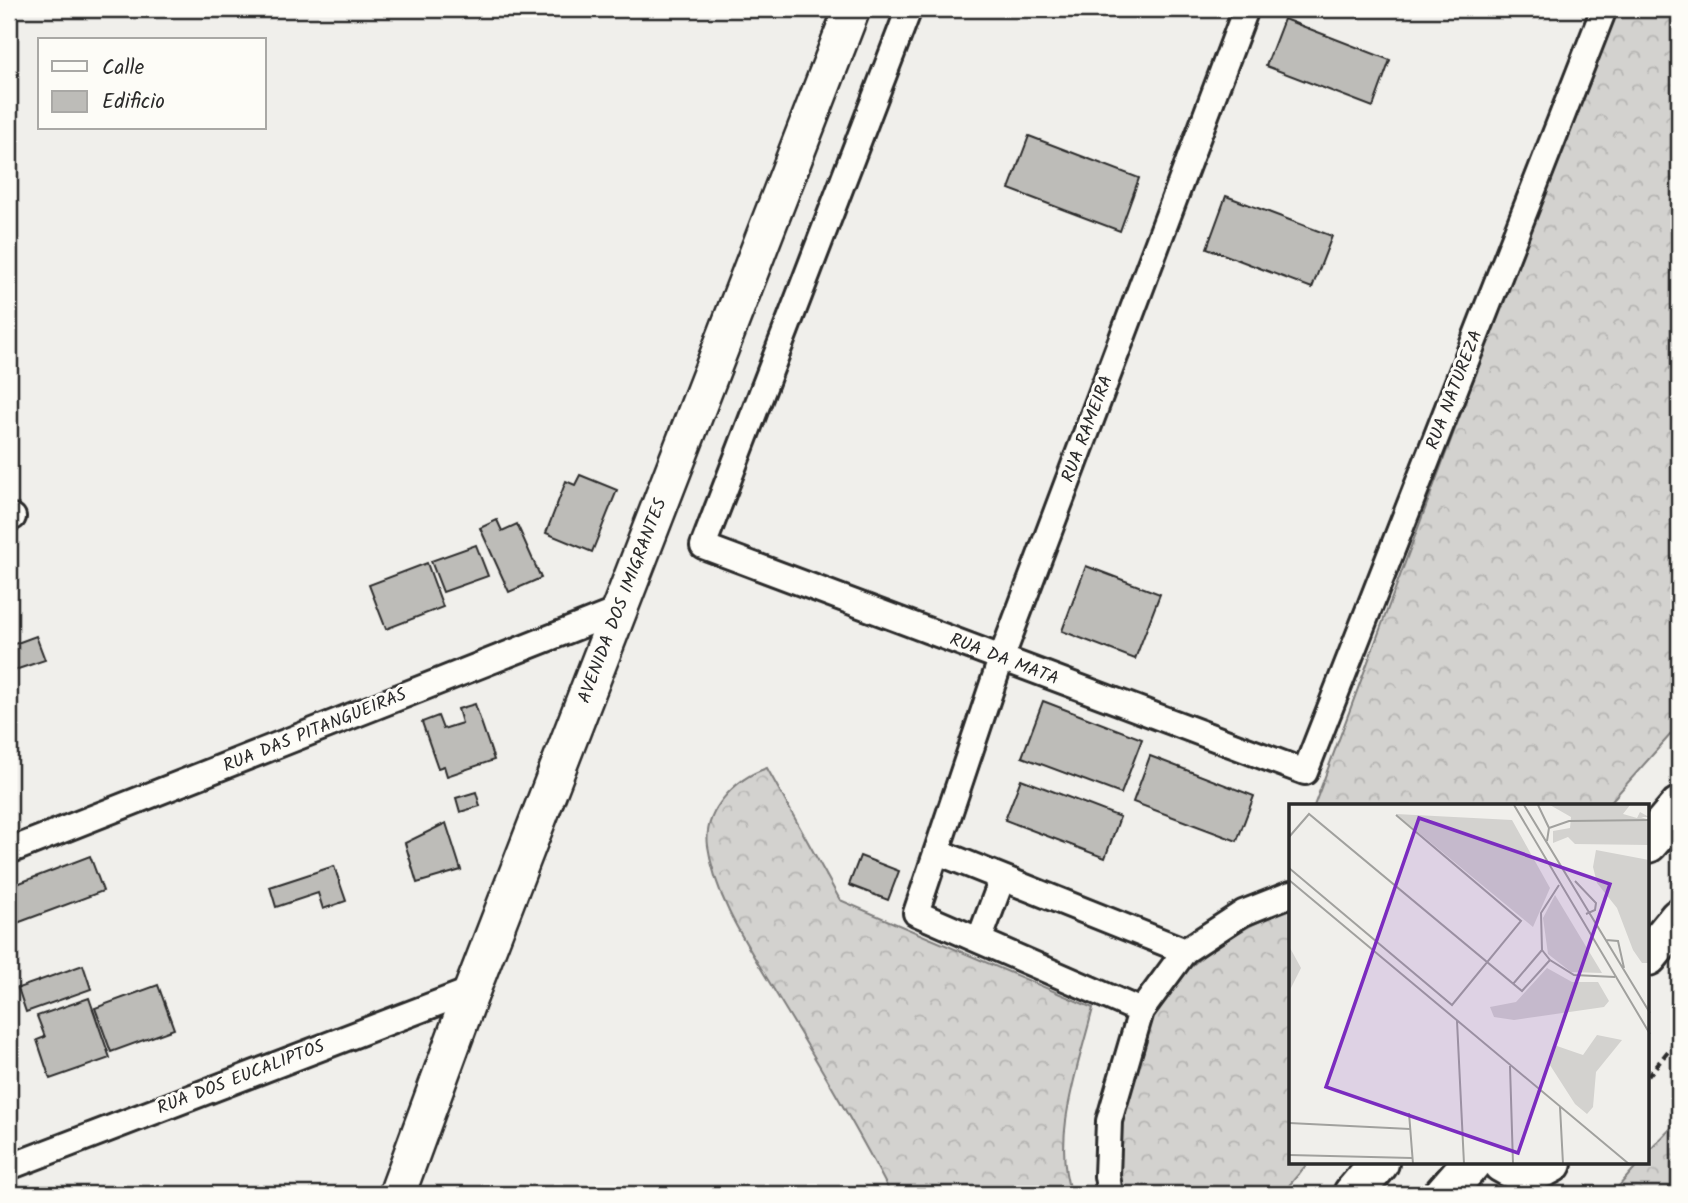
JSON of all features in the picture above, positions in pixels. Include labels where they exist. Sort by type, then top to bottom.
[{"type":"main road","points":[[1650,841],[1679,807]]},
{"type":"main road","points":[[1650,954],[1679,918]]},
{"type":"main road","points":[[1353,1194],[1378,1164]]},
{"type":"main road","points":[[1444,1194],[1470,1164]]},
{"type":"main road","points":[[1504,1164],[1521,1172],[1550,1164]]},
{"type":"street","name":"AVENIDA DOS IMIGRANTES","points":[[397,1194],[472,990],[852,9]]},
{"type":"street","name":"RUA DA MATA","points":[[909,9],[703,546],[1305,772]]},
{"type":"street","name":"RUA RAMEIRA","points":[[980,938],[916,913],[1001,659],[1246,9]]},
{"type":"street","name":"RUA NATUREZA","points":[[1305,772],[1604,9]]},
{"type":"street","name":"RUA DAS PITANGUEIRAS","points":[[9,851],[620,610]]},
{"type":"street","points":[[937,852],[1185,951]]},
{"type":"street","points":[[1002,879],[980,938],[1141,1011]]},
{"type":"street","points":[[1110,1194],[1107,1176],[1110,1121],[1141,1011],[1185,951],[1243,913],[1289,895]]},
{"type":"street","name":"RUA DOS EUCALIPTOS","points":[[9,1167],[472,990]]},
{"type":"path","points":[[1650,1074],[1679,1038]]},
{"type":"green space","points":[[1612,9],[1679,9],[1679,725],[1609,804],[1315,804]]},
{"type":"green space","points":[[767,768],[840,900],[1093,1008],[1065,1125],[1066,1172],[1071,1194],[891,1194],[837,1096],[736,926],[712,867],[708,833],[716,809],[744,779]]},
{"type":"green space","points":[[1289,909],[1289,1164],[1307,1164],[1282,1194],[1122,1194],[1120,1143],[1128,1087],[1157,1010],[1182,975],[1225,940]]},
{"type":"green space","points":[[1679,1120],[1679,1194],[1612,1194],[1638,1164],[1650,1164],[1650,1150]]},
{"type":"building","points":[[1284,19],[1390,60],[1373,107],[1266,66]]},
{"type":"building","points":[[1029,136],[1139,178],[1120,231],[1009,189]]},
{"type":"building","points":[[1226,196],[1332,236],[1312,288],[1207,248]]},
{"type":"building","points":[[580,475],[617,490],[592,552],[546,533],[566,481],[575,485]]},
{"type":"building","points":[[497,520],[502,531],[517,524],[541,578],[509,592],[480,528]]},
{"type":"building","points":[[476,545],[488,576],[443,592],[431,561]]},
{"type":"building","points":[[427,563],[443,607],[386,629],[369,585]]},
{"type":"building","points":[[1086,566],[1160,594],[1135,659],[1062,631]]},
{"type":"building","points":[[36,636],[45,660],[9,672],[9,646]]},
{"type":"building","points":[[1043,701],[1142,739],[1121,794],[1022,757]]},
{"type":"building","points":[[475,704],[494,760],[447,776],[444,766],[438,768],[422,722],[438,716],[443,729],[462,723],[458,709]]},
{"type":"building","points":[[1150,756],[1254,796],[1237,841],[1133,802]]},
{"type":"building","points":[[1021,779],[1120,817],[1105,858],[1005,820]]},
{"type":"building","points":[[476,792],[480,806],[460,812],[456,798]]},
{"type":"building","points":[[446,823],[461,870],[417,883],[405,843]]},
{"type":"building","points":[[90,856],[103,891],[9,926],[9,887]]},
{"type":"building","points":[[860,856],[899,871],[888,900],[849,885]]},
{"type":"building","points":[[334,866],[346,901],[323,909],[318,893],[276,907],[270,887]]},
{"type":"building","points":[[83,965],[91,989],[26,1012],[18,988]]},
{"type":"building","points":[[158,985],[174,1029],[111,1052],[95,1008]]},
{"type":"building","points":[[89,998],[110,1058],[50,1079],[37,1040],[45,1037],[37,1016]]}]
